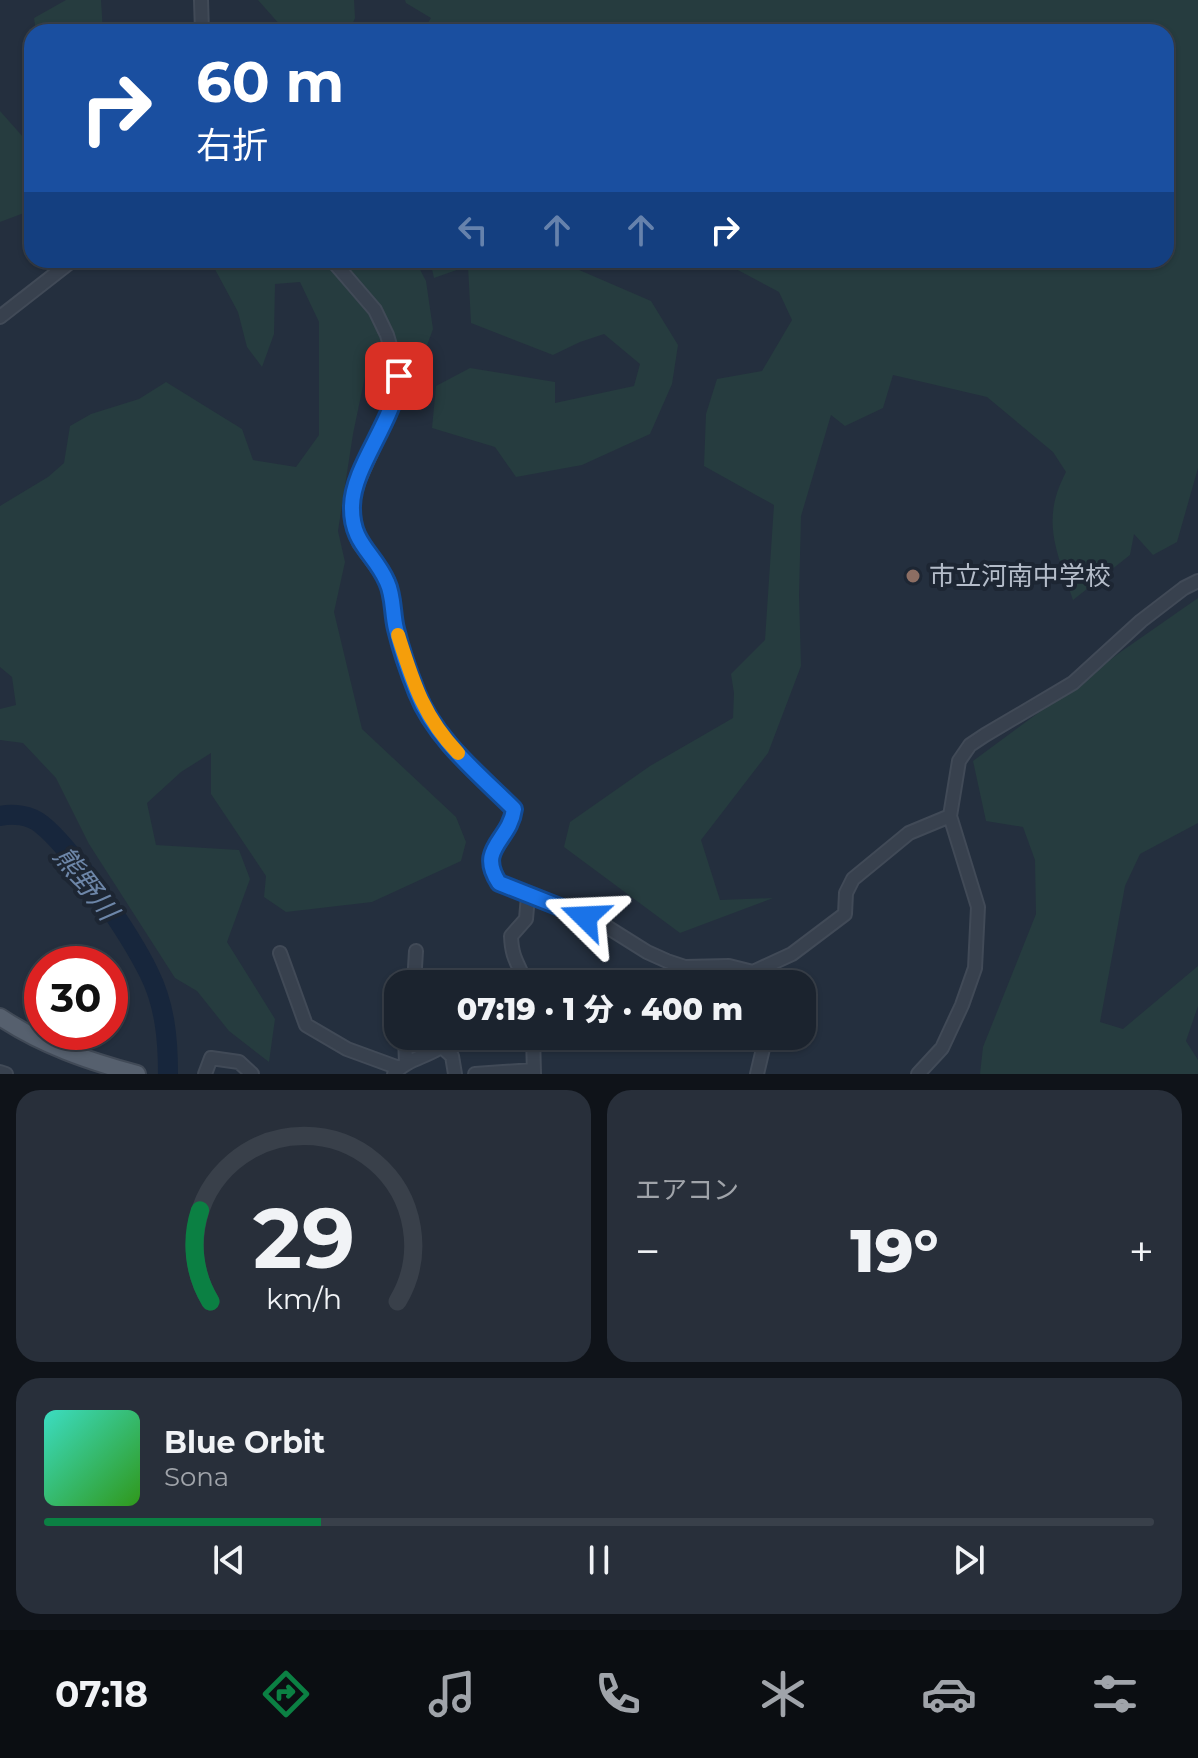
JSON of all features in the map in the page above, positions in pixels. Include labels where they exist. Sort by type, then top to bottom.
[{"type":"main road","points":[[0,1017],[27,1035],[74,1056],[132,1073]]},
{"type":"street","points":[[201,0],[202,24]]},
{"type":"street","points":[[0,317],[63,268]]},
{"type":"street","points":[[339,268],[375,310],[387,335],[399,376],[397,395],[359,480],[352,503],[353,527],[359,543],[386,580],[392,596],[396,628],[418,696],[434,724],[455,750],[514,809],[513,820],[491,852],[489,861],[499,883],[604,925],[647,952],[685,967],[729,966],[740,970]]},
{"type":"street","points":[[918,1074],[942,1048],[975,968],[978,907],[950,816],[959,761],[970,745],[1073,683],[1141,621],[1198,581]]},
{"type":"street","points":[[769,970],[845,914],[846,893],[853,879],[868,865],[909,833],[950,816]]},
{"type":"street","points":[[521,970],[512,956],[511,936],[526,919],[528,896]]},
{"type":"street","points":[[415,970],[416,951]]},
{"type":"street","points":[[280,953],[306,1025],[347,1049],[400,1069],[439,1050]]},
{"type":"street","points":[[445,1050],[452,1056],[455,1074]]},
{"type":"street","points":[[475,1074],[534,1072],[533,1050]]},
{"type":"street","points":[[757,1074],[763,1050]]},
{"type":"street","points":[[205,1074],[211,1058],[239,1062],[252,1074]]},
{"type":"street","points":[[0,1072],[6,1074]]},
{"type":"green space","points":[[66,0],[101,0],[102,24],[35,24],[34,18]]},
{"type":"green space","points":[[258,0],[354,0],[352,24],[279,24]]},
{"type":"green space","points":[[405,0],[1198,0],[1198,468],[1177,542],[1153,555],[1134,534],[1130,555],[1073,600],[1057,551],[1053,521],[1058,490],[1066,472],[1053,452],[987,397],[893,375],[883,408],[845,426],[831,415],[801,516],[801,666],[768,753],[701,840],[720,900],[773,898],[680,933],[564,847],[570,822],[650,766],[733,718],[731,674],[765,640],[774,505],[704,466],[706,414],[717,379],[762,371],[792,320],[779,292],[736,269],[716,268],[1174,268],[1174,24],[427,24],[431,18]]},
{"type":"green space","points":[[0,111],[24,138],[24,213],[0,222]]},
{"type":"green space","points":[[214,268],[419,268],[426,281],[433,329],[422,359],[407,346],[368,362],[338,531],[345,562],[334,612],[362,729],[456,817],[466,842],[461,861],[372,902],[286,912],[264,897],[266,876],[211,794],[211,753],[181,772],[147,803],[156,845],[239,850],[250,879],[227,942],[275,1019],[269,1062],[229,1031],[197,991],[175,978],[89,844],[56,778],[23,743],[0,740],[0,709],[16,705],[12,677],[0,667],[0,506],[48,477],[64,463],[70,426],[91,414],[139,399],[166,382],[242,429],[253,460],[296,467],[319,435],[319,322],[300,282],[275,284],[274,334],[262,367],[247,347],[238,312]]},
{"type":"green space","points":[[432,268],[462,268],[434,278]]},
{"type":"green space","points":[[468,268],[575,268],[651,301],[678,345],[672,384],[650,434],[582,465],[516,477],[495,447],[432,428],[436,386],[470,368],[555,382],[555,403],[634,386],[640,364],[604,334],[553,355],[471,323]]},
{"type":"green space","points":[[1198,598],[1198,823],[1140,854],[1125,886],[1100,1022],[1123,1029],[1198,966],[1198,1006],[1186,1041],[1198,1060],[1198,1074],[980,1074],[983,1047],[1036,914],[1035,860],[1023,827],[986,821],[973,761]]},
{"type":"waterway","name":"熊野川","points":[[0,816],[21,816],[41,824],[68,852],[115,916],[149,973],[159,997],[166,1035],[168,1074]]},
{"type":"slow traffic","points":[[398,635],[418,696],[434,724],[458,753]]},
{"type":"place","name":"市立河南中学校","points":[[913,576]]},
{"type":"route","points":[[399,376],[397,395],[359,480],[352,503],[353,527],[359,543],[386,580],[392,596],[396,628],[418,696],[434,724],[455,750],[514,809],[513,820],[491,852],[489,861],[493,874],[499,883],[585,917]]}]
